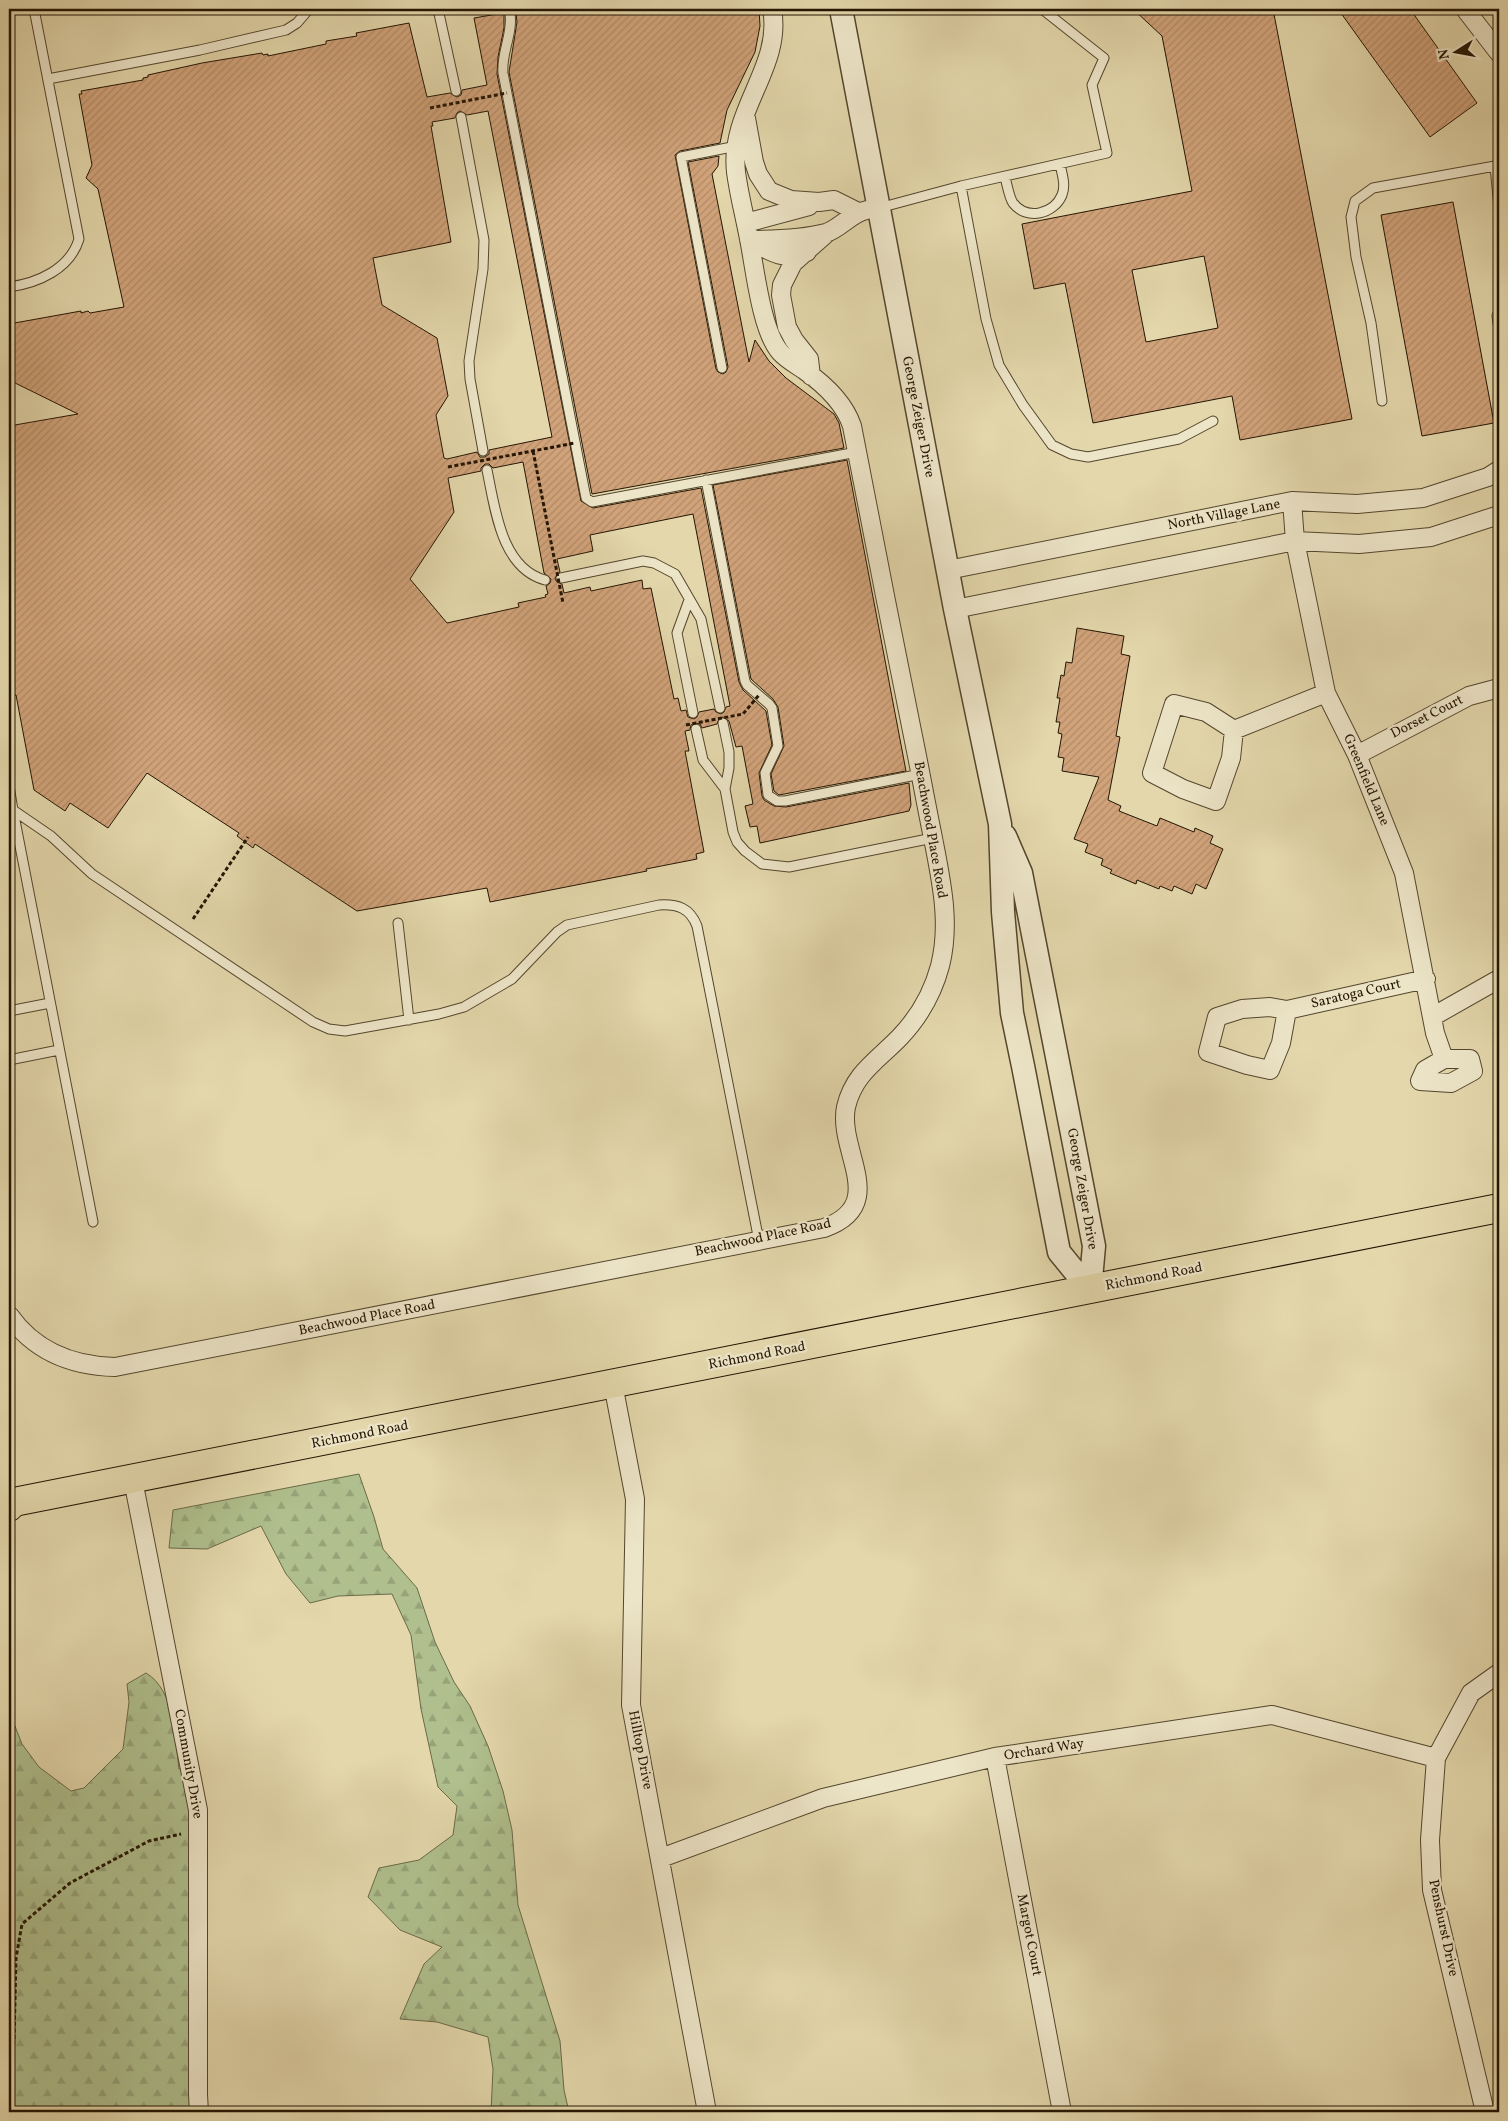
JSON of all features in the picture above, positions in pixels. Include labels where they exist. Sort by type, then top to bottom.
[{"type":"main road","name":"Richmond Road","points":[[11,1503],[1499,1208]]},
{"type":"street","name":"Beachwood Place Road","points":[[9,1315],[28,1337],[59,1356],[76,1363],[115,1367],[759,1241],[834,1224],[843,1219],[855,1204],[858,1194],[857,1183],[845,1115],[850,1096],[864,1070],[892,1046],[917,1018],[936,980],[940,965],[945,929],[944,912],[942,888],[921,774],[852,426],[846,410],[812,376],[792,362],[774,344],[765,318],[736,172],[737,146],[745,112],[769,58],[774,29],[772,9]]},
{"type":"street","name":"George Zeiger Drive","points":[[841,9],[868,210],[948,570],[1000,824],[1005,930],[1012,1013],[1059,1252],[1090,1290]]},
{"type":"street","points":[[1465,9],[1499,53]]},
{"type":"street","points":[[745,112],[754,162],[758,174],[768,191],[791,200],[826,201],[868,210]]},
{"type":"street","points":[[746,222],[826,201]]},
{"type":"street","points":[[812,376],[809,359],[794,340],[787,327],[780,295],[782,285],[788,270],[828,232],[868,210]]},
{"type":"street","points":[[749,240],[772,240],[828,232]]},
{"type":"street","points":[[749,240],[784,256],[808,252]]},
{"type":"street","name":"North Village Lane","points":[[948,570],[1292,501],[1357,504],[1423,498],[1488,476],[1499,470]]},
{"type":"street","name":"Greenfield Lane","points":[[1292,501],[1295,541],[1326,693],[1357,755],[1404,874],[1432,1017],[1444,1059]]},
{"type":"street","points":[[955,609],[1295,541],[1358,544],[1431,537],[1499,514]]},
{"type":"street","name":"Dorset Court","points":[[1357,755],[1469,696],[1499,688]]},
{"type":"street","points":[[1234,730],[1326,693]]},
{"type":"street","points":[[1174,704],[1206,712],[1234,730],[1232,758],[1216,802],[1152,774],[1174,704]]},
{"type":"street","name":"George Zeiger Drive","points":[[1000,824],[1021,873],[1094,1246],[1090,1290]]},
{"type":"street","name":"Saratoga Court","points":[[1287,1010],[1281,1043],[1270,1070],[1247,1065],[1208,1052],[1217,1017],[1242,1009],[1270,1007],[1287,1010],[1426,979]]},
{"type":"street","points":[[1432,1017],[1499,979]]},
{"type":"street","name":"Hilltop Drive","points":[[613,1384],[634,1499],[631,1705],[707,2112]]},
{"type":"street","name":"Community Drive","points":[[133,1480],[198,1810],[199,2112]]},
{"type":"street","name":"Penshurst Drive","points":[[1485,2112],[1432,1890],[1430,1840],[1436,1758],[1471,1693],[1499,1673]]},
{"type":"street","name":"Orchard Way","points":[[661,1858],[823,1798],[995,1758],[1272,1716],[1436,1758]]},
{"type":"street","name":"Margot Court","points":[[995,1758],[1062,2112]]},
{"type":"lane","points":[[9,287],[31,282],[53,272],[69,258],[76,249],[79,239],[34,9]]},
{"type":"lane","points":[[48,79],[200,50],[286,30],[297,22],[309,9]]},
{"type":"lane","points":[[438,9],[456,91]]},
{"type":"lane","points":[[868,210],[961,186],[1107,153],[1092,85],[1104,58],[1042,9]]},
{"type":"lane","points":[[510,14],[512,24],[502,63],[586,498],[592,502],[857,452]]},
{"type":"lane","points":[[461,117],[484,240],[482,277],[468,361],[484,451]]},
{"type":"lane","points":[[722,368],[681,157],[737,146]]},
{"type":"lane","points":[[1005,177],[1013,203],[1026,212],[1037,214],[1054,208],[1062,194],[1064,180],[1060,164]]},
{"type":"lane","points":[[1382,400],[1371,323],[1356,257],[1350,217],[1355,201],[1373,188],[1495,166],[1499,208]]},
{"type":"lane","points":[[961,186],[986,319],[1000,365],[1023,406],[1052,445],[1071,454],[1088,457],[1179,440],[1213,421]]},
{"type":"lane","points":[[1499,311],[1497,316],[1499,330]]},
{"type":"lane","points":[[487,470],[499,525],[512,555],[519,564],[545,580]]},
{"type":"lane","points":[[706,480],[745,681],[772,708],[778,741],[776,751],[764,778],[768,795],[772,799],[785,800],[921,774]]},
{"type":"lane","points":[[561,578],[636,562],[654,563],[675,574],[701,619],[720,708]]},
{"type":"lane","points":[[689,600],[676,633],[693,713]]},
{"type":"lane","points":[[723,723],[729,752],[729,768],[725,789],[734,832],[738,842],[752,858],[762,864],[789,866],[933,838]]},
{"type":"lane","points":[[696,729],[703,760],[725,789]]},
{"type":"lane","points":[[9,789],[93,1222]]},
{"type":"lane","points":[[13,810],[51,836],[92,874],[313,1022],[329,1029],[345,1031],[409,1020],[452,1011],[477,1001],[496,990],[522,970],[547,942],[568,925],[659,905],[669,904],[686,910],[693,916],[697,926],[759,1241]]},
{"type":"lane","points":[[398,923],[409,1020]]},
{"type":"lane","points":[[9,1011],[50,1003]]},
{"type":"lane","points":[[9,1060],[59,1050]]},
{"type":"path","points":[[430,108],[507,92]]},
{"type":"path","points":[[448,467],[575,443]]},
{"type":"path","points":[[533,451],[562,603]]},
{"type":"path","points":[[686,725],[744,714],[759,695]]},
{"type":"path","points":[[193,918],[248,837]]},
{"type":"path","points":[[9,2071],[14,2041],[16,1958],[22,1924],[70,1883],[149,1841],[198,1830]]},
{"type":"green space","points":[[359,1474],[383,1549],[417,1588],[435,1642],[454,1682],[470,1706],[488,1746],[503,1791],[512,1830],[518,1905],[560,2041],[564,2090],[569,2112],[491,2112],[493,2069],[488,2037],[437,2022],[400,2019],[424,1964],[442,1947],[400,1930],[368,1897],[379,1868],[419,1860],[453,1835],[457,1806],[438,1787],[421,1709],[411,1635],[392,1594],[338,1596],[310,1603],[286,1574],[261,1526],[207,1549],[169,1548],[173,1510]]},
{"type":"green space","points":[[146,1673],[156,1681],[168,1703],[172,1716],[179,1769],[190,1768],[199,2112],[9,2112],[9,1711],[22,1744],[39,1767],[71,1791],[84,1788],[123,1749],[129,1702],[127,1684]]},
{"type":"building","points":[[496,9],[507,9],[504,14],[504,28],[498,57],[497,74],[581,501],[593,508],[701,488],[739,682],[743,690],[766,711],[772,745],[759,773],[764,800],[774,806],[786,807],[909,783],[911,805],[909,811],[760,843],[757,826],[750,827],[745,806],[753,804],[742,746],[736,747],[729,721],[722,717],[717,724],[702,728],[700,724],[695,723],[691,725],[690,730],[685,731],[689,751],[685,751],[704,852],[696,854],[697,859],[646,869],[647,871],[490,902],[487,888],[357,911],[255,844],[253,848],[237,836],[239,833],[147,773],[108,828],[70,803],[65,811],[34,790],[16,695],[9,696],[9,426],[78,414],[9,380],[9,324],[81,311],[81,313],[88,311],[90,313],[124,307],[98,189],[86,178],[92,165],[79,94],[82,94],[81,91],[143,80],[148,75],[202,63],[262,53],[263,55],[268,54],[268,56],[326,44],[326,41],[357,36],[356,33],[409,23],[427,97],[450,93],[457,97],[461,95],[462,90],[487,85],[474,18],[497,14]],"holes":[[[460,111],[467,115],[488,111],[552,437],[489,450],[489,454],[485,457],[480,457],[477,452],[447,459],[444,458],[436,415],[448,396],[437,338],[382,305],[373,258],[451,242],[431,126],[433,126],[432,122],[455,118]],[[523,462],[544,573],[551,579],[550,583],[546,586],[548,594],[545,595],[546,597],[518,603],[519,607],[447,623],[410,579],[454,512],[448,478],[481,471],[485,464],[489,464],[493,468]],[[693,514],[730,706],[726,707],[724,712],[721,714],[714,709],[699,712],[694,719],[688,717],[686,710],[681,711],[678,698],[674,699],[651,588],[643,589],[642,580],[591,591],[590,587],[564,593],[562,584],[555,579],[560,572],[557,559],[593,551],[590,535]]]},
{"type":"building","points":[[513,9],[759,9],[760,26],[755,52],[727,110],[720,143],[680,151],[675,155],[716,369],[723,374],[728,367],[688,162],[719,156],[718,166],[712,174],[749,362],[755,340],[769,361],[786,378],[834,414],[839,423],[844,448],[592,494],[509,72],[517,22],[516,13]]},
{"type":"building","points":[[1133,9],[1273,9],[1352,419],[1240,440],[1232,396],[1093,423],[1065,283],[1034,289],[1022,224],[1192,191],[1162,36]],"holes":[[[1204,256],[1218,328],[1146,342],[1132,270]]]},
{"type":"building","points":[[1338,9],[1410,9],[1477,103],[1430,137]]},
{"type":"building","points":[[1453,202],[1494,423],[1422,436],[1381,215]]},
{"type":"building","points":[[847,460],[906,771],[779,795],[774,791],[771,774],[784,746],[778,707],[773,699],[751,679],[713,485]]},
{"type":"building","points":[[1077,628],[1124,636],[1121,654],[1130,656],[1116,736],[1120,737],[1108,800],[1121,806],[1119,811],[1157,826],[1160,818],[1194,832],[1195,828],[1213,836],[1210,843],[1223,849],[1206,889],[1196,884],[1192,894],[1174,886],[1172,891],[1160,886],[1159,889],[1137,880],[1136,884],[1110,873],[1112,870],[1101,865],[1103,859],[1085,852],[1088,844],[1074,839],[1099,777],[1062,771],[1064,758],[1058,757],[1062,734],[1058,733],[1060,722],[1056,722],[1060,698],[1057,698],[1061,675],[1064,676],[1066,662],[1072,663]]}]
